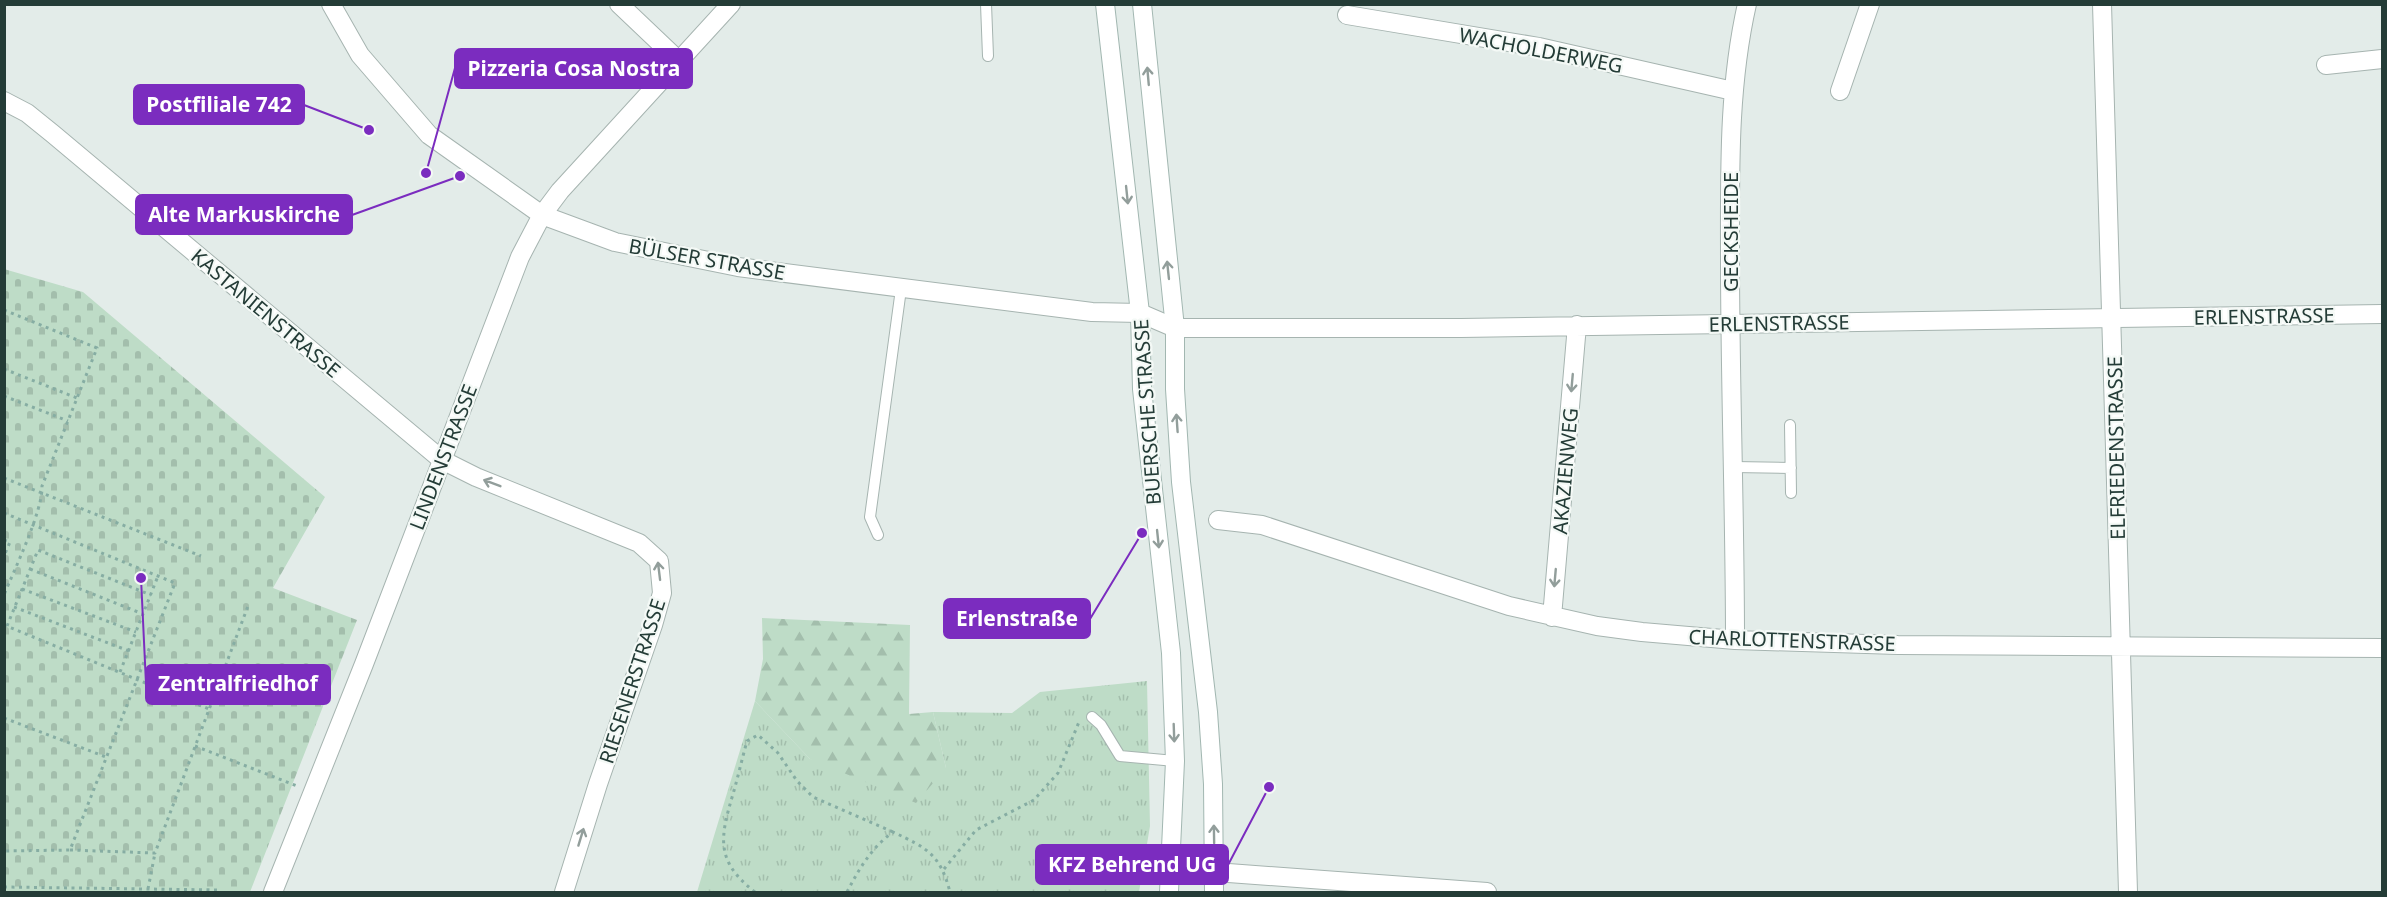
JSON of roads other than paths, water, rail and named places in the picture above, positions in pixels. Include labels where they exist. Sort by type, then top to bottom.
[{"type":"street","name":"BÜLSER STRASSE","points":[[331,4],[360,55],[429,135],[542,215],[615,242],[738,267],[1092,312],[1140,313],[1174,328]]},
{"type":"street","points":[[619,4],[679,61]]},
{"type":"street","name":"LINDENSTRASSE","points":[[273,892],[520,257],[542,215],[731,4]]},
{"type":"street","name":"BUERSCHE STRASSE","points":[[1105,4],[1140,313],[1142,389],[1171,653],[1175,761],[1170,892]]},
{"type":"street","name":"BUERSCHE STRASSE","points":[[1142,4],[1174,328],[1181,482],[1207,701],[1214,892]]},
{"type":"street","name":"GECKSHEIDE","points":[[1735,640],[1730,324],[1730,144],[1738,45],[1747,4]]},
{"type":"street","points":[[1840,91],[1870,4]]},
{"type":"street","name":"ELFRIEDENSTRASSE","points":[[2102,4],[2113,318],[2128,892]]},
{"type":"street","name":"WACHOLDERWEG","points":[[1347,15],[1539,47],[1733,91]]},
{"type":"street","points":[[2326,65],[2382,59]]},
{"type":"street","name":"KASTANIENSTRASSE","points":[[4,101],[27,113],[53,134],[442,460]]},
{"type":"street","name":"ERLENSTRASSE","points":[[1174,328],[1730,324],[2382,314]]},
{"type":"street","name":"AKAZIENWEG","points":[[1552,617],[1578,325]]},
{"type":"street","name":"RIESENERSTRASSE","points":[[442,460],[476,477],[639,543],[659,561],[662,593],[564,892]]},
{"type":"street","name":"CHARLOTTENSTRASSE","points":[[1218,520],[1262,525],[1466,592],[1552,617],[1642,632],[1735,640],[2012,647],[2121,645],[2382,648]]},
{"type":"street","points":[[1215,872],[1487,892]]},
{"type":"lane","points":[[986,4],[988,56]]},
{"type":"lane","points":[[878,535],[870,517],[901,289]]},
{"type":"lane","points":[[1790,425],[1791,493]]},
{"type":"lane","points":[[1734,467],[1791,468]]},
{"type":"lane","points":[[1092,717],[1101,725],[1120,756],[1175,761]]},
{"type":"place","name":"Postfiliale 742","points":[[369,130]]},
{"type":"place","name":"Pizzeria Cosa Nostra","points":[[426,173]]},
{"type":"place","name":"Alte Markuskirche","points":[[460,176]]},
{"type":"place","name":"Erlenstraße","points":[[1142,533]]},
{"type":"place","name":"Zentralfriedhof","points":[[141,578]]},
{"type":"place","name":"KFZ Behrend UG","points":[[1269,787]]}]
